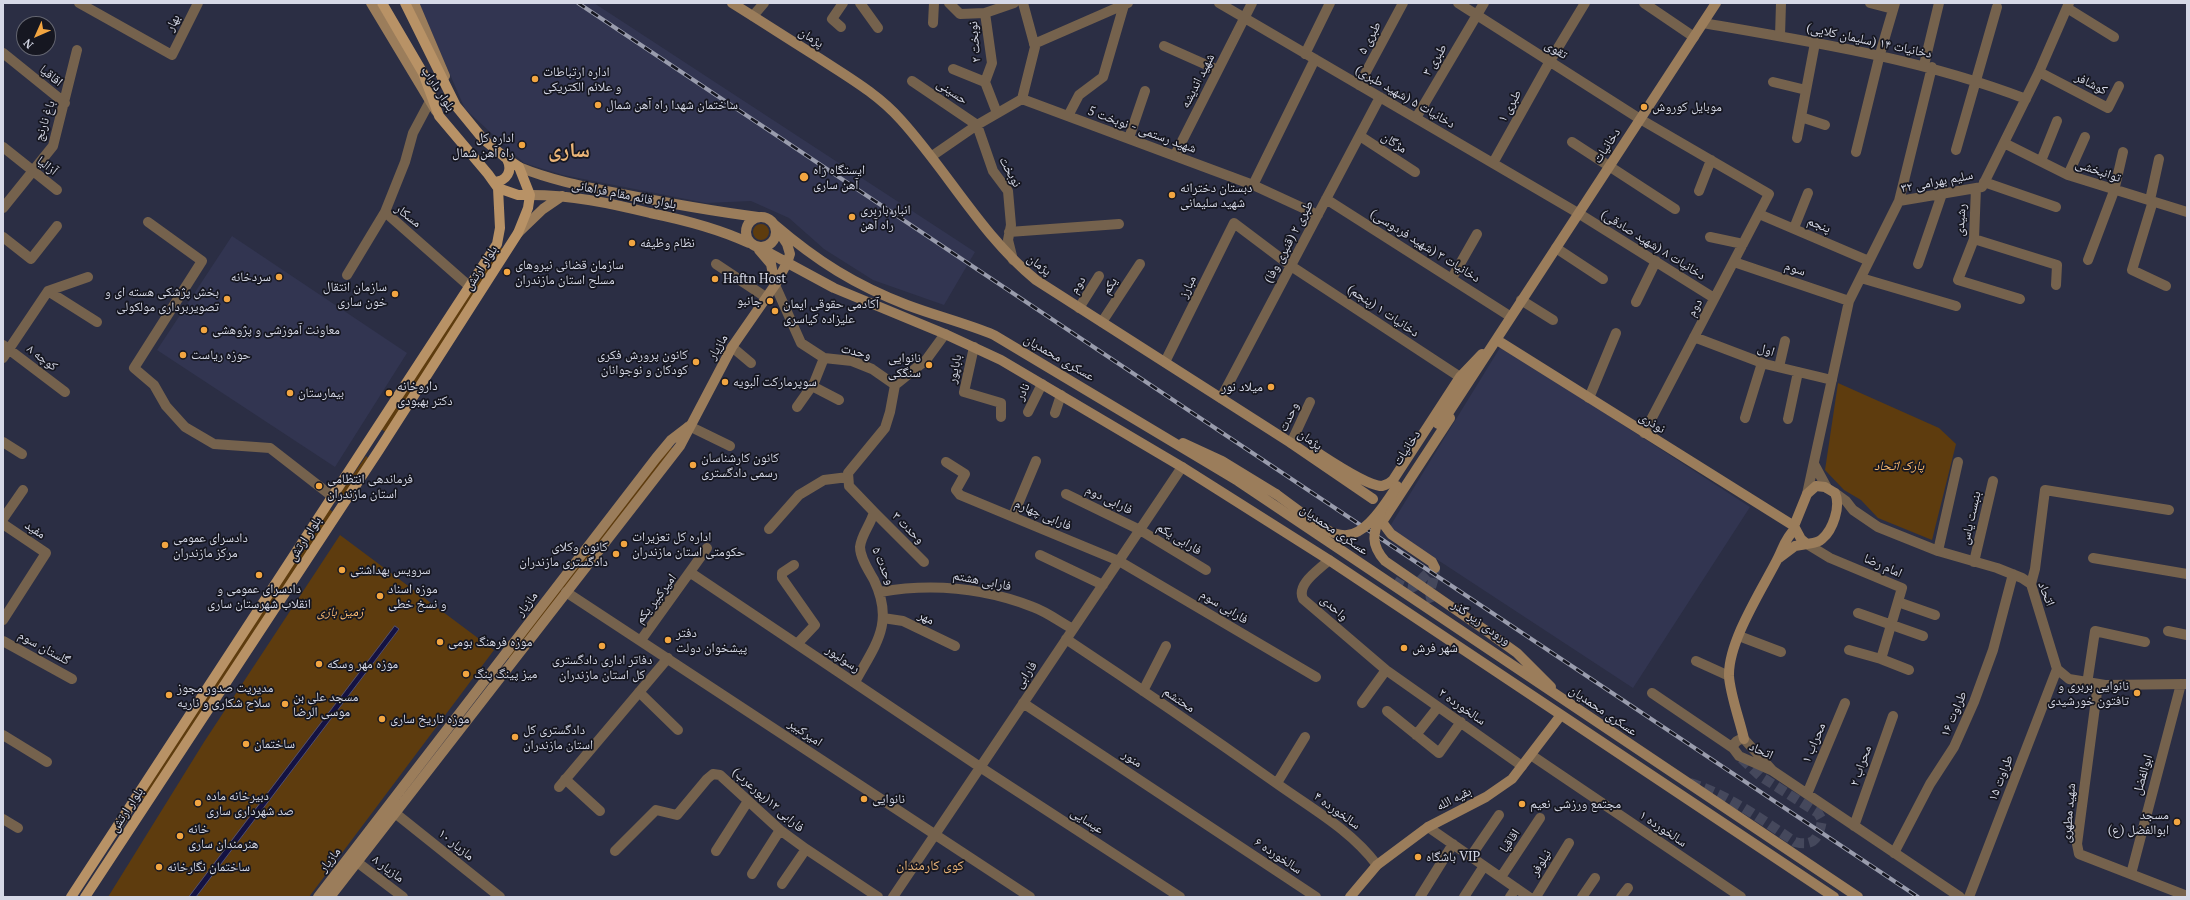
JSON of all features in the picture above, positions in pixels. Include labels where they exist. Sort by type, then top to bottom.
[{"type":"main road","name":"بلوار داراب","points":[[371,3],[430,103],[496,185]]},
{"type":"main road","points":[[382,3],[423,73],[439,116]]},
{"type":"main road","points":[[405,3],[456,106]]},
{"type":"main road","name":"بلوار داراب","points":[[414,3],[440,61],[456,106],[483,139],[507,159]]},
{"type":"main road","name":"پژمان","points":[[732,3],[860,84],[882,100],[901,119],[932,156],[995,240],[1014,262],[1036,280],[1295,445],[1373,499]]},
{"type":"main road","name":"دخانیات","points":[[1484,355],[1497,340],[1520,302],[1716,3]]},
{"type":"main road","points":[[496,185],[508,175],[510,170],[507,159]]},
{"type":"main road","name":"بلوار قائم مقام فراهانی","points":[[507,159],[519,166],[557,180],[694,208],[758,217]]},
{"type":"main road","points":[[519,166],[530,196]]},
{"type":"main road","name":"بلوار قائم مقام فراهانی","points":[[496,185],[518,195],[562,196],[596,200],[704,225],[755,246]]},
{"type":"main road","name":"بلوار ارتش","points":[[72,897],[497,244],[500,228],[496,185]]},
{"type":"main road","name":"بلوار ارتش","points":[[85,897],[343,504],[518,233],[528,208],[530,196]]},
{"type":"main road","points":[[518,233],[543,209],[562,196]]},
{"type":"main road","points":[[755,246],[772,243],[775,238],[775,227],[769,219],[758,217],[750,221],[746,227],[746,235],[755,246],[771,264],[775,285]]},
{"type":"main road","name":"عسکری محمدیان","points":[[775,227],[806,252],[837,272],[868,288],[908,305],[994,335],[1238,481],[1510,665],[1858,897]]},
{"type":"main road","name":"مازیار","points":[[330,897],[357,862],[366,843],[506,661],[566,592],[675,452],[732,347],[767,298],[787,263],[790,254],[787,244],[775,227]]},
{"type":"main road","name":"عسکری محمدیان","points":[[755,246],[834,288],[945,334],[1001,360],[1182,467],[1329,560],[1834,897]]},
{"type":"main road","name":"دخانیات","points":[[1381,517],[1398,486],[1438,424],[1447,415],[1508,315],[1520,302]]},
{"type":"main road","name":"نوذری","points":[[1497,340],[1795,528]]},
{"type":"main road","points":[[1295,445],[1310,449],[1370,483],[1381,486],[1387,485],[1394,480],[1460,378],[1484,355]]},
{"type":"main road","points":[[1484,355],[1480,373],[1381,517],[1373,534],[1379,555],[1385,561],[1518,653],[1566,702]]},
{"type":"main road","name":"مازیار","points":[[318,897],[395,813],[667,445],[689,426]]},
{"type":"main road","points":[[1164,436],[1198,449],[1222,461],[1276,494],[1327,530],[1338,536],[1348,536],[1363,529],[1381,517]]},
{"type":"main road","points":[[368,443],[378,450]]},
{"type":"main road","points":[[667,445],[674,445],[675,452]]},
{"type":"main road","points":[[1182,467],[1191,454]]},
{"type":"main road","points":[[1238,481],[1253,486],[1387,576]]},
{"type":"main road","points":[[1816,486],[1831,490],[1838,507],[1828,533],[1816,543],[1808,544],[1801,539],[1795,528],[1807,494],[1816,486]]},
{"type":"main road","points":[[333,497],[343,504]]},
{"type":"main road","points":[[1381,517],[1391,534],[1432,562],[1435,568]]},
{"type":"main road","name":"اتحاد","points":[[1744,739],[1729,676],[1732,656],[1739,636],[1785,542],[1795,528]]},
{"type":"main road","name":"اتحاد","points":[[1777,560],[1791,548],[1808,544]]},
{"type":"main road","name":"ورودی زیر گذر","points":[[1434,606],[1507,657],[1510,665]]},
{"type":"main road","name":"بقیه الله","points":[[1350,897],[1377,865],[1428,827],[1486,797],[1512,779],[1561,715]]},
{"type":"main road","points":[[131,807],[140,813]]},
{"type":"street","name":"بهار","points":[[80,3],[172,55],[198,3]]},
{"type":"street","points":[[753,16],[764,3]]},
{"type":"street","points":[[841,27],[832,19],[842,3]]},
{"type":"street","points":[[860,3],[878,28]]},
{"type":"street","points":[[933,23],[934,3]]},
{"type":"street","points":[[950,3],[960,14],[985,14],[1014,3]]},
{"type":"street","points":[[932,156],[978,125],[1022,99],[1034,44],[1023,3]]},
{"type":"street","name":"دخانیات ۵ (شهید طبری)","points":[[1219,3],[1578,214]]},
{"type":"street","name":"شهید اندیشه","points":[[1175,155],[1252,3]]},
{"type":"street","points":[[1305,54],[1330,3]]},
{"type":"street","name":"طبری ۵","points":[[1359,85],[1403,3]]},
{"type":"street","name":"تقوی","points":[[1458,3],[1640,119],[1769,194]]},
{"type":"street","name":"طبری ۳","points":[[1416,118],[1484,3]]},
{"type":"street","name":"طبری ۱","points":[[1493,163],[1550,61],[1585,3]]},
{"type":"street","points":[[1644,3],[1694,37]]},
{"type":"street","points":[[1780,36],[1781,3]]},
{"type":"street","points":[[1856,152],[1880,54],[1894,6],[1870,3]]},
{"type":"street","points":[[1899,201],[1928,66],[1939,3]]},
{"type":"street","points":[[1034,44],[1126,4]]},
{"type":"street","points":[[1068,116],[1079,95],[1103,77],[1126,4]]},
{"type":"street","points":[[2068,5],[2114,37]]},
{"type":"street","name":"سلیم بهرامی ۳۲","points":[[1807,494],[1849,302],[1899,201],[1942,194],[1980,185],[2004,143],[2040,72],[2068,5]]},
{"type":"street","points":[[1956,150],[1997,7]]},
{"type":"street","name":"نوبخت ۲","points":[[985,14],[992,63],[986,82]]},
{"type":"street","name":"دخانیات ۱۴ (سلیمان کلایی)","points":[[1703,23],[1880,54],[1928,66],[1977,81],[2026,99]]},
{"type":"street","points":[[1797,138],[1815,43]]},
{"type":"street","points":[[1164,46],[1218,70]]},
{"type":"street","name":"باغ نارنج","points":[[3,208],[53,146],[65,103],[77,50]]},
{"type":"street","name":"اقاقیا","points":[[3,53],[65,103]]},
{"type":"street","points":[[1253,185],[1315,59]]},
{"type":"street","points":[[953,69],[986,82],[997,114]]},
{"type":"street","name":"کوشافر","points":[[2040,72],[2108,108],[2119,86]]},
{"type":"street","name":"حسینی","points":[[912,81],[978,125]]},
{"type":"street","points":[[1773,82],[1806,90]]},
{"type":"street","points":[[1129,138],[1145,91]]},
{"type":"street","name":"طبری ۲ (قنبری وفا)","points":[[1221,398],[1380,97]]},
{"type":"street","name":"شهید رستمی - نوبخت 5","points":[[1022,99],[1253,185],[1318,215]]},
{"type":"street","points":[[385,212],[405,162],[413,133],[430,103]]},
{"type":"street","points":[[1801,117],[1825,125]]},
{"type":"street","points":[[2041,161],[2057,121]]},
{"type":"street","name":"نوبخت","points":[[978,125],[993,171],[1008,191],[1011,225],[1008,240],[1014,262]]},
{"type":"street","name":"مژگان","points":[[1360,136],[1415,172]]},
{"type":"street","points":[[2068,175],[2085,137]]},
{"type":"street","points":[[1572,142],[1675,208]]},
{"type":"street","name":"توانبخشی","points":[[2004,143],[2068,175],[2114,191],[2187,212]]},
{"type":"street","name":"آزالیا","points":[[3,147],[57,190]]},
{"type":"street","points":[[2088,260],[2114,191],[2123,152]]},
{"type":"street","points":[[2159,159],[2152,201],[2132,270],[2166,286]]},
{"type":"street","points":[[1698,191],[1711,160]]},
{"type":"street","points":[[1980,185],[2056,208]]},
{"type":"street","name":"رشیدی","points":[[1980,185],[1974,239],[1958,280],[2020,299]]},
{"type":"street","points":[[1794,228],[1808,193]]},
{"type":"street","name":"دوم","points":[[1644,433],[1769,194]]},
{"type":"street","points":[[1918,264],[1942,194]]},
{"type":"street","name":"دخانیات ۳ (شهید فردوسی)","points":[[1326,199],[1508,315]]},
{"type":"street","name":"مسکار","points":[[347,275],[385,212],[469,286]]},
{"type":"street","name":"دخانیات ۸ (شهید صادقی)","points":[[1578,214],[1714,298]]},
{"type":"street","name":"پنجم","points":[[1759,214],[1869,261]]},
{"type":"street","points":[[148,222],[202,262],[134,368],[154,384],[166,406],[185,427],[214,444],[270,448],[333,497]]},
{"type":"street","name":"دخانیات ۱ (پنجم)","points":[[1234,223],[1291,266],[1460,378]]},
{"type":"street","name":"مبارز","points":[[1165,362],[1234,223]]},
{"type":"street","points":[[1009,232],[1119,224]]},
{"type":"street","points":[[3,237],[31,259],[57,226]]},
{"type":"street","points":[[1452,278],[1477,234]]},
{"type":"street","points":[[1710,237],[1743,244]]},
{"type":"street","points":[[1974,239],[2057,265],[2056,286]]},
{"type":"street","points":[[1556,248],[1603,279]]},
{"type":"street","points":[[1636,302],[1656,261]]},
{"type":"street","name":"سوم","points":[[1734,262],[1849,302]]},
{"type":"street","points":[[716,264],[767,298]]},
{"type":"street","name":"یکم","points":[[1102,322],[1140,264]]},
{"type":"street","name":"دوم","points":[[1079,308],[1099,276]]},
{"type":"street","points":[[5,350],[48,291],[88,277]]},
{"type":"street","points":[[1861,278],[1956,306]]},
{"type":"street","name":"وحدت","points":[[775,285],[801,343],[824,358],[858,364],[886,376],[895,384]]},
{"type":"street","points":[[48,291],[97,322]]},
{"type":"street","points":[[1520,302],[1553,320]]},
{"type":"street","points":[[1589,398],[1616,333]]},
{"type":"street","points":[[874,512],[849,486],[848,477],[851,467],[885,428],[890,412],[895,384],[926,360],[945,334]]},
{"type":"street","name":"اول","points":[[1694,337],[1762,363],[1832,380]]},
{"type":"street","points":[[1779,367],[1785,341]]},
{"type":"street","points":[[732,347],[751,363]]},
{"type":"street","name":"باباپور","points":[[974,347],[964,392],[1001,403],[1001,417]]},
{"type":"street","name":"کوچه ۸","points":[[5,350],[65,392]]},
{"type":"street","points":[[797,407],[812,386],[824,358]]},
{"type":"street","points":[[1745,418],[1762,363]]},
{"type":"street","points":[[1788,419],[1798,372]]},
{"type":"street","name":"نادر","points":[[1028,412],[1042,384]]},
{"type":"street","points":[[812,386],[839,400]]},
{"type":"street","points":[[1055,413],[1061,395]]},
{"type":"street","name":"وحدت","points":[[1295,445],[1310,402]]},
{"type":"street","points":[[689,426],[730,446]]},
{"type":"street","points":[[3,442],[22,454]]},
{"type":"street","points":[[1013,516],[1036,461]]},
{"type":"street","name":"فارابی چهارم","points":[[946,462],[965,474],[956,490],[957,493],[1119,561]]},
{"type":"street","points":[[1938,551],[1958,462]]},
{"type":"street","points":[[1814,464],[1831,490]]},
{"type":"street","name":"فارابی","points":[[893,897],[1182,467]]},
{"type":"street","points":[[769,529],[799,495],[824,480],[848,477]]},
{"type":"street","name":"بنبست یاس","points":[[1974,562],[1993,481]]},
{"type":"street","points":[[3,519],[23,490]]},
{"type":"street","name":"اتحاد","points":[[1831,490],[1846,501],[1853,510],[1878,526],[1938,551],[2013,574],[2030,584],[2057,669]]},
{"type":"street","points":[[2030,584],[2034,569],[2045,490],[2169,510]]},
{"type":"street","name":"فارابی دوم","points":[[1066,494],[1140,530]]},
{"type":"street","name":"اتحاد","points":[[1838,507],[1853,510]]},
{"type":"street","name":"وحدت ۳","points":[[874,512],[924,562]]},
{"type":"street","name":"وحدت ۵","points":[[855,682],[882,632],[884,610],[880,592],[861,555],[860,546],[874,512]]},
{"type":"street","name":"مفید","points":[[3,524],[46,554],[7,603],[3,620]]},
{"type":"street","name":"فارابی یکم","points":[[1140,530],[1206,570]]},
{"type":"street","points":[[1824,537],[1826,551],[1830,558]]},
{"type":"street","name":"امام رضا","points":[[1808,544],[1830,558],[1902,588],[1881,659]]},
{"type":"street","name":"امیرکبیر یکم","points":[[641,640],[691,573],[707,548]]},
{"type":"street","points":[[1040,555],[1103,585]]},
{"type":"street","points":[[2093,558],[2187,574]]},
{"type":"street","name":"واحدی","points":[[1329,560],[1302,586],[1300,593],[1303,598],[1386,670]]},
{"type":"street","name":"فارابی سوم","points":[[1119,561],[1316,677]]},
{"type":"street","points":[[794,565],[782,573],[782,578],[815,625],[797,644]]},
{"type":"street","name":"رسولپور","points":[[691,573],[980,766]]},
{"type":"street","name":"طراوت ۱۶","points":[[1894,853],[1930,784],[1954,747],[1971,708],[1993,650],[2013,574]]},
{"type":"street","name":"فارابی هشتم","points":[[880,592],[905,588],[950,587],[994,594],[1034,607],[1073,629]]},
{"type":"street","name":"امیرکبیر","points":[[566,592],[641,640],[934,835],[1014,893],[1030,897]]},
{"type":"street","points":[[1898,602],[1935,615]]},
{"type":"street","points":[[1858,613],[1923,636]]},
{"type":"street","name":"مهر","points":[[883,618],[903,621],[955,646]]},
{"type":"street","points":[[2087,684],[2095,631],[2145,642]]},
{"type":"street","points":[[2168,631],[2187,634]]},
{"type":"street","points":[[1739,636],[1781,652]]},
{"type":"street","name":"محتشم","points":[[1066,638],[1277,783]]},
{"type":"street","name":"گلستان سوم","points":[[3,641],[72,679]]},
{"type":"street","points":[[1143,691],[1166,646]]},
{"type":"street","points":[[1849,650],[1881,659],[1909,670]]},
{"type":"street","points":[[600,811],[562,783],[668,658]]},
{"type":"street","points":[[1696,661],[1729,676]]},
{"type":"street","points":[[2057,669],[2069,679],[2087,684],[2184,684]]},
{"type":"street","name":"طراوت ۱۵","points":[[1969,897],[2057,669]]},
{"type":"street","points":[[1362,704],[1386,670]]},
{"type":"street","name":"سالخورده ۲","points":[[1386,670],[1522,766]]},
{"type":"street","name":"شهید مطهری","points":[[2098,684],[2077,844],[2079,854],[2187,896]]},
{"type":"street","name":"ابوالفضل","points":[[2131,874],[2146,811],[2184,684]]},
{"type":"street","points":[[639,692],[678,730]]},
{"type":"street","points":[[1652,693],[1733,748]]},
{"type":"street","name":"منور","points":[[1023,703],[1226,837]]},
{"type":"street","name":"محراب ۱","points":[[1807,794],[1845,703]]},
{"type":"street","points":[[1416,735],[1438,707]]},
{"type":"street","points":[[1387,711],[1439,753],[1461,722]]},
{"type":"street","name":"محراب ۲","points":[[1854,826],[1893,716]]},
{"type":"street","points":[[3,735],[47,762]]},
{"type":"street","points":[[1277,783],[1306,737]]},
{"type":"street","name":"اتحاد","points":[[1774,771],[1747,761],[1739,756],[1733,748],[1737,741],[1744,739],[1774,771],[1960,897]]},
{"type":"street","name":"سالخورده ۱","points":[[1530,755],[1741,897]]},
{"type":"street","name":"عیسایی","points":[[980,766],[1180,897]]},
{"type":"street","name":"فارابی ۱۲(پورعرب)","points":[[615,851],[656,810],[674,816],[680,813],[713,774],[720,775],[780,830],[878,897]]},
{"type":"street","name":"سالخورده ۴","points":[[1277,783],[1345,832],[1365,849],[1377,865]]},
{"type":"street","points":[[716,852],[748,801]]},
{"type":"street","name":"مازیار ١٠","points":[[395,813],[500,897]]},
{"type":"street","points":[[1471,856],[1499,815]]},
{"type":"street","name":"اقاقیا","points":[[1501,877],[1540,818]]},
{"type":"street","points":[[3,819],[18,828]]},
{"type":"street","points":[[1428,827],[1529,897]]},
{"type":"street","points":[[752,874],[780,830]]},
{"type":"street","name":"سالخورده ۶","points":[[1226,837],[1316,897]]},
{"type":"street","name":"نیلوفر","points":[[1536,897],[1569,843]]},
{"type":"street","points":[[1420,897],[1453,844]]},
{"type":"street","points":[[782,884],[806,849]]},
{"type":"street","name":"مازیار ٨","points":[[357,862],[404,897]]},
{"type":"street","points":[[1464,897],[1484,866]]},
{"type":"street","points":[[1582,897],[1595,878]]},
{"type":"street","points":[[1510,897],[1516,888]]},
{"type":"street","points":[[1622,897],[1628,888]]},
{"type":"shaded area","points":[[419,3],[594,3],[975,252],[944,305],[873,280],[824,249],[789,218],[751,201],[706,203],[563,175],[524,163],[465,109]]},
{"type":"shaded area","points":[[232,236],[407,353],[335,467],[157,350]]},
{"type":"shaded area","points":[[1501,346],[1750,507],[1633,688],[1389,528]]},
{"type":"shaded area","points":[[395,626],[399,629],[196,897],[189,897]]},
{"type":"green space","points":[[761,224],[767,226],[769,232],[767,238],[761,240],[755,238],[753,232],[755,226]]},
{"type":"green space","points":[[498,246],[503,249],[387,433],[381,429]]},
{"type":"green space","name":"پارک اتحاد","points":[[1838,383],[1939,428],[1956,444],[1932,540],[1878,518],[1861,500],[1844,490],[1825,470]]},
{"type":"green space","points":[[669,447],[673,448],[511,660],[506,656]]},
{"type":"green space","points":[[366,456],[369,459],[344,498],[339,495]]},
{"type":"green space","points":[[329,509],[334,513],[146,800],[141,797]]},
{"type":"green space","name":"زمین بازی","points":[[340,535],[494,650],[309,897],[108,897],[204,742]]},
{"type":"tunnel","points":[[1394,581],[1408,588],[1413,587],[1435,568],[1435,574],[1430,591],[1431,600],[1434,606]]},
{"type":"tunnel","points":[[1690,783],[1731,801],[1757,816],[1795,842],[1807,843],[1814,840],[1819,832],[1822,820],[1818,813],[1760,776],[1740,757]]},
{"type":"railway","points":[[578,3],[1918,897]]},
{"type":"place","name":"اداره ارتباطات و علائم الکتریکی","points":[[535,79]]},
{"type":"place","name":"ساختمان شهدا راه آهن شمال","points":[[598,105]]},
{"type":"place","name":"موبایل کوروش","points":[[1644,107]]},
{"type":"place","name":"اداره کل راه آهن شمال","points":[[522,145]]},
{"type":"place","name":"ایستگاه راه آهن ساری","points":[[804,177]]},
{"type":"place","name":"دبستان دخترانه شهید سلیمانی","points":[[1172,195]]},
{"type":"place","name":"انبار باربری راه آهن","points":[[852,217]]},
{"type":"place","name":"نظام وظیفه","points":[[632,243]]},
{"type":"place","name":"سازمان قضائی نیروهای مسلح استان مازندران","points":[[507,272]]},
{"type":"place","name":"سردخانه","points":[[279,277]]},
{"type":"place","name":"Haftn Host","points":[[715,279]]},
{"type":"place","name":"سازمان انتقال خون ساری","points":[[395,294]]},
{"type":"place","name":"بخش پژشکی هسته ای و تصویربرداری مولکولی","points":[[227,299]]},
{"type":"place","name":"جانبو","points":[[770,301]]},
{"type":"place","name":"آکادمی حقوقی ایمان علیزاده کیاسری","points":[[775,311]]},
{"type":"place","name":"معاونت آموزشی و پژوهشی","points":[[204,330]]},
{"type":"place","name":"حوزه ریاست","points":[[183,355]]},
{"type":"place","name":"کانون پرورش فکری کودکان و نوجوانان","points":[[696,362]]},
{"type":"place","name":"نانوایی سنگکی","points":[[929,365]]},
{"type":"place","name":"سوپرمارکت آلبویه","points":[[725,382]]},
{"type":"place","name":"میلاد نور","points":[[1271,387]]},
{"type":"place","name":"بیمارستان","points":[[290,393]]},
{"type":"place","name":"داروخانه دکتر بهبودی","points":[[389,393]]},
{"type":"place","name":"کانون کارشناسان رسمی دادگستری","points":[[693,465]]},
{"type":"place","name":"فرماندهی انتظامی استان مازندران","points":[[319,486]]},
{"type":"place","name":"اداره کل تعزیرات حکومتی استان مازندران","points":[[624,544]]},
{"type":"place","name":"دادسرای عمومی مرکز مازندران","points":[[165,545]]},
{"type":"place","name":"کانون وکلای دادگستری مازندران","points":[[616,554]]},
{"type":"place","name":"سرویس بهداشتی","points":[[342,570]]},
{"type":"place","name":"دادسرای عمومی و انقلاب شهرستان ساری","points":[[259,575]]},
{"type":"place","name":"موزه اسناد و نسخ خطی","points":[[380,596]]},
{"type":"place","name":"دفتر پیشخوان دولت","points":[[668,640]]},
{"type":"place","name":"موزه فرهنگ بومی","points":[[440,642]]},
{"type":"place","name":"دفاتر اداری دادگستری کل استان مازندران","points":[[602,646]]},
{"type":"place","name":"شهر فرش","points":[[1404,648]]},
{"type":"place","name":"موزه مهر وسکه","points":[[319,664]]},
{"type":"place","name":"میز پینگ پنگ","points":[[466,674]]},
{"type":"place","name":"نانوایی بربری و تافتون خورشیدی","points":[[2137,693]]},
{"type":"place","name":"مدیریت صدور مجوز سلاح شکاری و ناریه","points":[[169,695]]},
{"type":"place","name":"مسجد علی بن موسی الرضا","points":[[285,704]]},
{"type":"place","name":"موزه تاریخ ساری","points":[[382,719]]},
{"type":"place","name":"دادگستری کل استان مازندران","points":[[515,737]]},
{"type":"place","name":"ساختمان","points":[[246,744]]},
{"type":"place","name":"نانوایی","points":[[864,799]]},
{"type":"place","name":"دبیرخانه ماده صد شهرداری ساری","points":[[198,803]]},
{"type":"place","name":"مجتمع ورزشی نعیم","points":[[1522,804]]},
{"type":"place","name":"مسجد ابوالفضل (ع)","points":[[2177,822]]},
{"type":"place","name":"خانه هنرمندان ساری","points":[[180,836]]},
{"type":"place","name":"باشگاه VIP","points":[[1418,857]]},
{"type":"place","name":"ساختمان نگارخانه","points":[[159,867]]},
{"type":"district","name":"ساری","points":[[569,151]]},
{"type":"district","name":"کوی کارمندان","points":[[930,866]]}]
